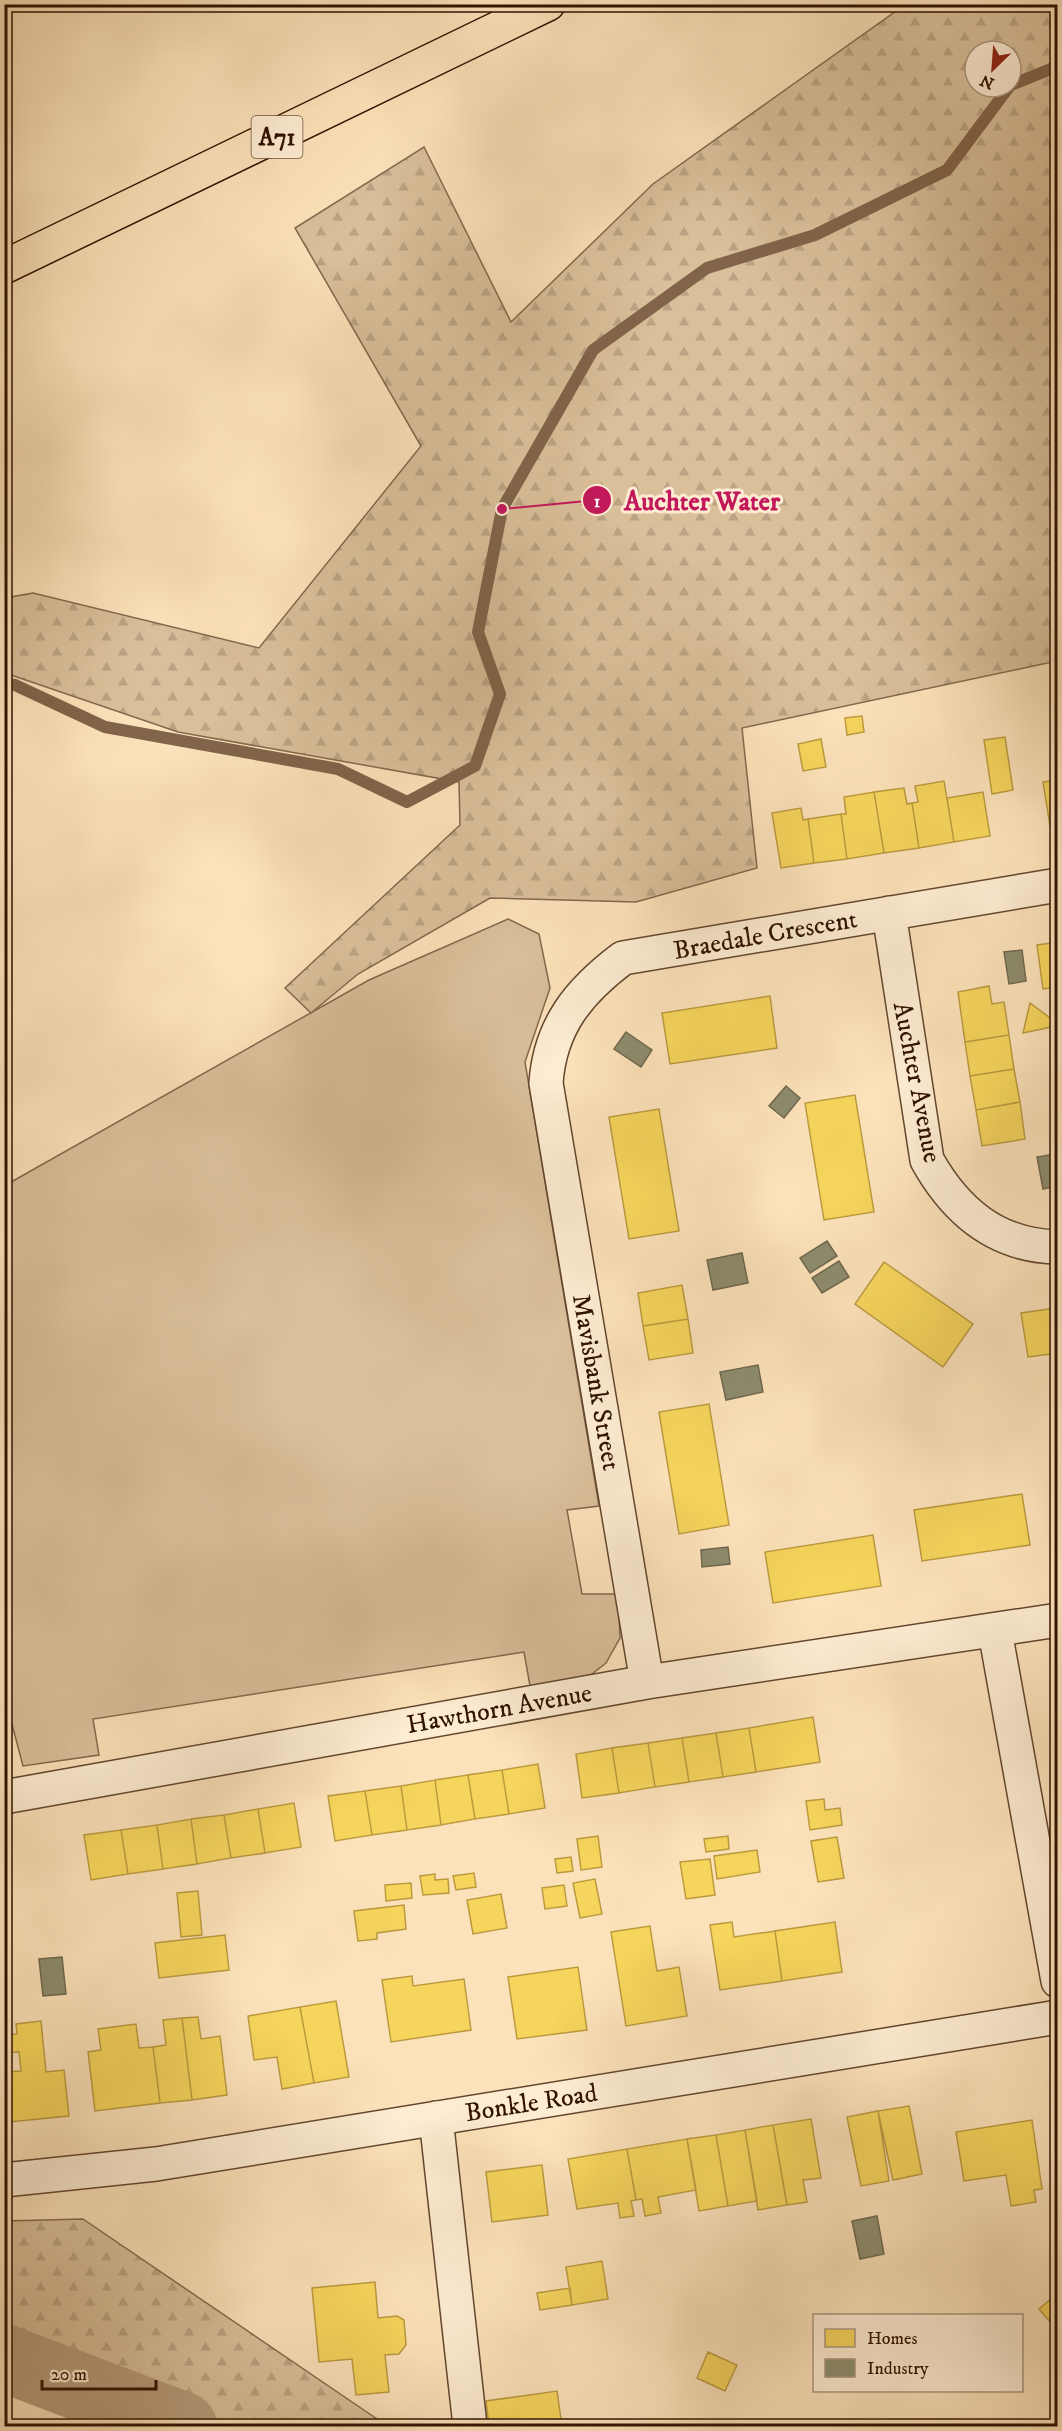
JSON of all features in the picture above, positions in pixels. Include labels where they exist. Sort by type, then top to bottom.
[{"type":"main road","name":"A71","points":[[4,267],[548,4]]},
{"type":"street","name":"Braedale Crescent","points":[[546,1083],[551,1048],[571,1009],[593,981],[623,958],[1058,885]]},
{"type":"street","name":"Auchter Avenue","points":[[889,913],[927,1160],[941,1185],[966,1211],[994,1233],[1037,1246],[1058,1247]]},
{"type":"street","name":"Mavisbank Street","points":[[546,1083],[647,1682]]},
{"type":"street","points":[[1058,1620],[995,1631],[1058,1982]]},
{"type":"street","name":"Hawthorn Avenue","points":[[4,1797],[647,1682],[995,1631]]},
{"type":"street","name":"Bonkle Road","points":[[4,2180],[156,2164],[1058,2017]]},
{"type":"street","points":[[436,2118],[470,2427]]},
{"type":"green space","points":[[906,4],[1057,5],[1057,661],[742,728],[757,868],[636,902],[490,898],[358,974],[311,1013],[285,988],[460,825],[459,782],[178,732],[5,673],[5,598],[33,593],[259,648],[421,446],[295,228],[424,147],[511,322],[653,184]]},
{"type":"green space","points":[[508,919],[539,934],[550,988],[525,1062],[599,1506],[567,1510],[582,1594],[618,1594],[620,1638],[606,1663],[588,1677],[530,1686],[524,1652],[93,1719],[99,1755],[23,1766],[4,1694],[4,1186],[369,980]]},
{"type":"green space","points":[[83,2219],[385,2426],[201,2426],[187,2412],[5,2342],[5,2221]]},
{"type":"building: Homes","points":[[862,716],[864,732],[847,735],[845,718]]},
{"type":"building: Homes","points":[[1005,737],[1013,790],[992,794],[984,740]]},
{"type":"building: Homes","points":[[821,739],[826,767],[803,771],[798,744]]},
{"type":"building: Homes","points":[[1058,780],[1058,825],[1050,826],[1043,782]]},
{"type":"building: Homes","points":[[944,781],[954,842],[919,848],[912,803],[918,802],[915,786]]},
{"type":"building: Homes","points":[[904,788],[907,804],[912,803],[919,848],[884,853],[874,792]]},
{"type":"building: Homes","points":[[874,792],[884,853],[847,859],[841,814],[846,814],[844,797]]},
{"type":"building: Homes","points":[[983,792],[990,836],[954,842],[947,798]]},
{"type":"building: Homes","points":[[801,808],[803,820],[808,819],[814,863],[781,868],[772,813]]},
{"type":"building: Homes","points":[[841,814],[847,859],[814,863],[808,819]]},
{"type":"building: Homes","points":[[1058,942],[1058,987],[1043,989],[1037,945]]},
{"type":"building: Homes","points":[[989,986],[992,1004],[1004,1002],[1009,1035],[965,1042],[958,992]]},
{"type":"building: Homes","points":[[770,996],[777,1048],[670,1064],[662,1013]]},
{"type":"building: Homes","points":[[1030,1003],[1053,1020],[1051,1027],[1023,1033]]},
{"type":"building: Homes","points":[[1009,1035],[1014,1069],[970,1076],[965,1042]]},
{"type":"building: Homes","points":[[1014,1069],[1020,1102],[976,1110],[970,1076]]},
{"type":"building: Homes","points":[[855,1095],[874,1212],[824,1220],[805,1103]]},
{"type":"building: Homes","points":[[1020,1102],[1025,1139],[982,1146],[976,1110]]},
{"type":"building: Homes","points":[[659,1109],[679,1231],[629,1239],[609,1117]]},
{"type":"building: Homes","points":[[884,1262],[973,1324],[943,1367],[855,1304]]},
{"type":"building: Homes","points":[[682,1285],[688,1319],[643,1326],[638,1293]]},
{"type":"building: Homes","points":[[1056,1308],[1058,1353],[1028,1357],[1021,1313]]},
{"type":"building: Homes","points":[[688,1319],[693,1353],[649,1360],[643,1326]]},
{"type":"building: Homes","points":[[709,1404],[729,1525],[679,1534],[659,1412]]},
{"type":"building: Homes","points":[[1058,1434],[1058,1455],[1055,1455],[1051,1435]]},
{"type":"building: Homes","points":[[1022,1494],[1030,1545],[922,1561],[914,1510]]},
{"type":"building: Homes","points":[[873,1535],[881,1586],[773,1603],[765,1552]]},
{"type":"building: Homes","points":[[813,1717],[820,1762],[756,1772],[749,1728]]},
{"type":"building: Homes","points":[[749,1728],[756,1772],[723,1777],[716,1733]]},
{"type":"building: Homes","points":[[716,1733],[723,1777],[689,1782],[682,1738]]},
{"type":"building: Homes","points":[[682,1738],[689,1782],[655,1787],[648,1743]]},
{"type":"building: Homes","points":[[648,1743],[655,1787],[619,1793],[612,1748]]},
{"type":"building: Homes","points":[[612,1748],[619,1793],[582,1798],[576,1754]]},
{"type":"building: Homes","points":[[538,1764],[545,1808],[509,1814],[502,1770]]},
{"type":"building: Homes","points":[[502,1770],[509,1814],[475,1819],[468,1775]]},
{"type":"building: Homes","points":[[468,1775],[475,1819],[441,1825],[435,1780]]},
{"type":"building: Homes","points":[[435,1780],[441,1825],[407,1830],[401,1786]]},
{"type":"building: Homes","points":[[401,1786],[407,1830],[372,1835],[365,1791]]},
{"type":"building: Homes","points":[[365,1791],[372,1835],[335,1841],[328,1796]]},
{"type":"building: Homes","points":[[824,1799],[825,1810],[840,1808],[842,1825],[810,1830],[806,1801]]},
{"type":"building: Homes","points":[[294,1803],[301,1847],[265,1853],[258,1809]]},
{"type":"building: Homes","points":[[258,1809],[265,1853],[231,1858],[224,1815]]},
{"type":"building: Homes","points":[[224,1815],[231,1858],[197,1864],[191,1819]]},
{"type":"building: Homes","points":[[191,1819],[197,1864],[163,1869],[157,1825]]},
{"type":"building: Homes","points":[[157,1825],[163,1869],[128,1874],[121,1830]]},
{"type":"building: Homes","points":[[121,1830],[128,1874],[91,1880],[84,1835]]},
{"type":"building: Homes","points":[[598,1836],[602,1867],[581,1870],[577,1839]]},
{"type":"building: Homes","points":[[728,1836],[729,1849],[706,1852],[704,1839]]},
{"type":"building: Homes","points":[[837,1837],[844,1878],[818,1882],[811,1841]]},
{"type":"building: Homes","points":[[757,1850],[760,1872],[717,1879],[714,1856]]},
{"type":"building: Homes","points":[[571,1857],[573,1871],[557,1873],[555,1859]]},
{"type":"building: Homes","points":[[710,1859],[715,1895],[686,1899],[680,1862]]},
{"type":"building: Homes","points":[[474,1873],[476,1887],[456,1890],[453,1876]]},
{"type":"building: Homes","points":[[435,1874],[435,1880],[448,1879],[449,1893],[423,1895],[420,1876]]},
{"type":"building: Homes","points":[[595,1879],[602,1914],[580,1918],[573,1883]]},
{"type":"building: Homes","points":[[411,1883],[412,1898],[386,1901],[385,1885]]},
{"type":"building: Homes","points":[[564,1885],[567,1906],[545,1909],[542,1888]]},
{"type":"building: Homes","points":[[198,1891],[202,1935],[181,1937],[177,1893]]},
{"type":"building: Homes","points":[[501,1894],[507,1928],[473,1934],[467,1900]]},
{"type":"building: Homes","points":[[404,1905],[406,1929],[377,1933],[377,1939],[358,1941],[354,1911]]},
{"type":"building: Homes","points":[[732,1922],[734,1937],[775,1931],[782,1981],[720,1990],[710,1925]]},
{"type":"building: Homes","points":[[835,1922],[842,1972],[782,1981],[775,1931]]},
{"type":"building: Homes","points":[[650,1926],[657,1971],[679,1967],[687,2016],[626,2026],[611,1932]]},
{"type":"building: Homes","points":[[225,1935],[229,1970],[159,1978],[155,1943]]},
{"type":"building: Homes","points":[[578,1967],[587,2030],[517,2039],[508,1977]]},
{"type":"building: Homes","points":[[412,1976],[413,1986],[464,1979],[471,2030],[391,2042],[382,1980]]},
{"type":"building: Homes","points":[[336,2001],[349,2077],[314,2083],[300,2007]]},
{"type":"building: Homes","points":[[300,2007],[314,2083],[282,2089],[277,2057],[254,2060],[248,2016]]},
{"type":"building: Homes","points":[[198,2017],[201,2039],[220,2036],[227,2095],[192,2100],[182,2018]]},
{"type":"building: Homes","points":[[182,2018],[192,2100],[160,2103],[153,2047],[166,2045],[163,2020]]},
{"type":"building: Homes","points":[[41,2021],[46,2072],[64,2070],[69,2116],[9,2122],[4,2072],[21,2071],[19,2052],[4,2053],[4,2035],[17,2034],[16,2024]]},
{"type":"building: Homes","points":[[136,2024],[139,2048],[153,2047],[160,2103],[95,2111],[88,2052],[101,2050],[98,2029]]},
{"type":"building: Homes","points":[[909,2106],[922,2174],[893,2180],[878,2111]]},
{"type":"building: Homes","points":[[878,2111],[889,2181],[861,2186],[847,2117]]},
{"type":"building: Homes","points":[[811,2119],[821,2178],[803,2180],[807,2202],[787,2205],[773,2125]]},
{"type":"building: Homes","points":[[1032,2120],[1042,2189],[1034,2190],[1036,2202],[1011,2206],[1006,2175],[964,2181],[956,2132]]},
{"type":"building: Homes","points":[[773,2125],[787,2205],[758,2210],[745,2130]]},
{"type":"building: Homes","points":[[745,2130],[757,2201],[728,2206],[716,2135]]},
{"type":"building: Homes","points":[[716,2135],[728,2206],[699,2211],[687,2139]]},
{"type":"building: Homes","points":[[687,2139],[696,2190],[658,2197],[661,2213],[645,2216],[642,2199],[636,2200],[627,2149]]},
{"type":"building: Homes","points":[[627,2149],[636,2200],[631,2201],[634,2216],[620,2218],[618,2203],[577,2209],[568,2159]]},
{"type":"building: Homes","points":[[542,2165],[548,2215],[492,2222],[486,2172]]},
{"type":"building: Homes","points":[[602,2261],[608,2299],[572,2305],[566,2267]]},
{"type":"building: Homes","points":[[375,2282],[378,2318],[397,2316],[404,2320],[406,2345],[399,2354],[385,2355],[389,2392],[356,2395],[352,2359],[319,2362],[312,2288]]},
{"type":"building: Homes","points":[[570,2288],[572,2305],[540,2310],[537,2293]]},
{"type":"building: Homes","points":[[1052,2298],[1058,2304],[1058,2331],[1039,2309]]},
{"type":"building: Homes","points":[[708,2352],[737,2365],[725,2391],[697,2378]]},
{"type":"building: Homes","points":[[557,2391],[562,2426],[489,2426],[486,2401]]},
{"type":"building: Industry","points":[[1022,950],[1026,981],[1009,984],[1004,952]]},
{"type":"building: Industry","points":[[626,1032],[652,1050],[641,1067],[614,1049]]},
{"type":"building: Industry","points":[[786,1086],[800,1098],[784,1118],[769,1106]]},
{"type":"building: Industry","points":[[1055,1154],[1058,1186],[1043,1189],[1037,1157]]},
{"type":"building: Industry","points":[[827,1241],[837,1256],[810,1273],[800,1258]]},
{"type":"building: Industry","points":[[742,1253],[748,1283],[713,1290],[707,1260]]},
{"type":"building: Industry","points":[[839,1261],[849,1277],[822,1293],[812,1278]]},
{"type":"building: Industry","points":[[758,1365],[763,1392],[726,1400],[720,1372]]},
{"type":"building: Industry","points":[[728,1547],[730,1564],[702,1567],[701,1550]]},
{"type":"building: Industry","points":[[62,1957],[66,1994],[43,1996],[39,1959]]},
{"type":"building: Industry","points":[[877,2216],[884,2254],[860,2259],[852,2221]]},
{"type":"waterway","points":[[1023,80],[1058,66]]},
{"type":"waterway","points":[[4,683],[15,685],[105,727],[338,769],[407,802],[475,766],[500,694],[478,632],[502,509],[593,350],[707,268],[815,235],[947,170],[1000,99]]},
{"type":"waterway","points":[[4,2358],[183,2426]]},
{"type":"place","name":"Auchter Water","points":[[502,509]]}]
